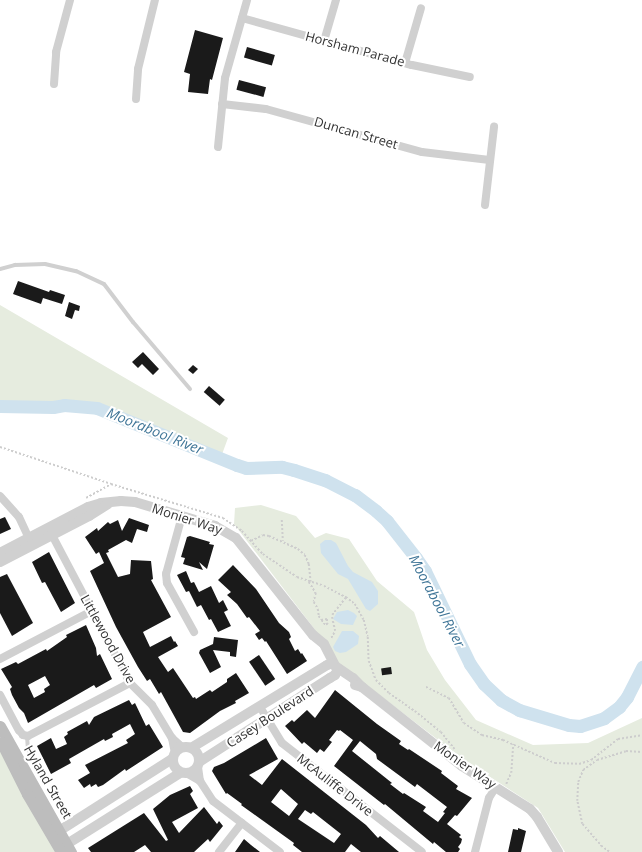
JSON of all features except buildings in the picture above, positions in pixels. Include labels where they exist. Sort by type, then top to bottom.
[{"type":"main road","name":"Hyland Street","points":[[0,726],[63,844]]},
{"type":"main road","name":"Hyland Street","points":[[0,741],[28,794],[63,844]]},
{"type":"street","points":[[54,84],[56,52],[70,0]]},
{"type":"street","points":[[136,98],[138,69],[155,0]]},
{"type":"street","points":[[218,147],[225,78],[246,0]]},
{"type":"street","points":[[324,41],[336,0]]},
{"type":"street","points":[[405,63],[421,8]]},
{"type":"street","name":"Horsham Parade","points":[[242,18],[405,63],[470,77]]},
{"type":"street","name":"Duncan Street","points":[[222,104],[266,109],[422,152],[490,160]]},
{"type":"street","points":[[485,205],[494,127]]},
{"type":"street","points":[[0,496],[19,517],[31,541]]},
{"type":"street","name":"Monier Way","points":[[0,553],[94,513],[109,502],[135,502],[215,526],[236,538],[314,635],[333,668],[353,678],[362,688],[462,766],[530,809],[537,816],[558,852]]},
{"type":"street","points":[[182,516],[166,574],[167,583],[194,632]]},
{"type":"street","name":"Littlewood Drive","points":[[51,531],[130,683],[152,705],[180,752]]},
{"type":"street","name":"Monier Way","points":[[0,562],[31,541]]},
{"type":"street","points":[[0,659],[92,611]]},
{"type":"street","name":"Casey Boulevard","points":[[63,844],[180,752],[333,668]]},
{"type":"street","name":"Casey Boulevard","points":[[184,773],[267,718],[333,668]]},
{"type":"street","points":[[0,695],[19,730],[27,736],[34,734],[130,683]]},
{"type":"street","name":"McAuliffe Drive","points":[[260,707],[282,743],[422,852]]},
{"type":"street","points":[[200,781],[174,766],[180,752],[198,754],[200,781],[213,801],[280,852]]},
{"type":"street","points":[[63,844],[184,773]]},
{"type":"street","points":[[475,852],[489,798],[496,787]]},
{"type":"street","points":[[219,852],[242,823]]},
{"type":"lane","points":[[0,269],[15,265],[45,264],[76,271],[104,284],[133,322],[190,389]]},
{"type":"lane","points":[[27,736],[28,749],[44,780]]},
{"type":"path","points":[[0,447],[111,484],[223,518],[242,531],[263,554],[297,577],[324,586],[346,597],[355,604],[364,620],[368,637],[369,661],[376,680],[389,693],[415,711],[441,732],[458,752]]},
{"type":"path","points":[[81,500],[111,484]]},
{"type":"path","points":[[282,520],[283,541]]},
{"type":"path","points":[[251,541],[262,535],[283,541],[298,549],[305,555],[312,572],[310,582],[316,593],[314,602],[321,620]]},
{"type":"path","points":[[326,642],[335,631],[332,615],[346,597]]},
{"type":"path","points":[[426,687],[449,698],[464,723],[482,735],[513,744],[555,763],[579,764],[591,760],[618,739],[642,735]]},
{"type":"path","points":[[512,788],[506,784],[511,773],[513,744]]},
{"type":"path","points":[[609,852],[582,824],[577,802],[578,782],[583,770],[598,760],[626,751],[642,752]]},
{"type":"shaded area","points":[[0,305],[228,438],[221,457],[97,408],[79,406],[32,412],[0,403]]},
{"type":"shaded area","points":[[261,505],[296,516],[315,538],[326,533],[349,539],[377,581],[414,612],[427,650],[445,680],[476,720],[533,745],[588,743],[642,718],[642,852],[565,852],[538,808],[467,762],[335,661],[329,648],[234,524],[235,508]]},
{"type":"shaded area","points":[[0,750],[56,852],[0,852]]},
{"type":"water","points":[[325,540],[331,540],[336,543],[348,566],[353,572],[372,582],[378,591],[378,604],[370,611],[366,609],[348,579],[338,574],[321,553],[320,544]]},
{"type":"water","points":[[348,610],[357,616],[353,625],[341,624],[333,619],[337,612]]},
{"type":"water","points":[[342,631],[353,631],[359,636],[358,644],[346,652],[340,653],[335,651],[333,647]]},
{"type":"waterway","name":"Moorabool River","points":[[0,406],[53,407],[64,405],[97,408],[237,465],[246,468],[282,467],[294,470],[325,480],[355,495],[387,521],[425,571],[470,664],[484,684],[501,700],[519,710],[569,725],[580,726],[604,718],[619,707],[627,697],[642,667]]}]
